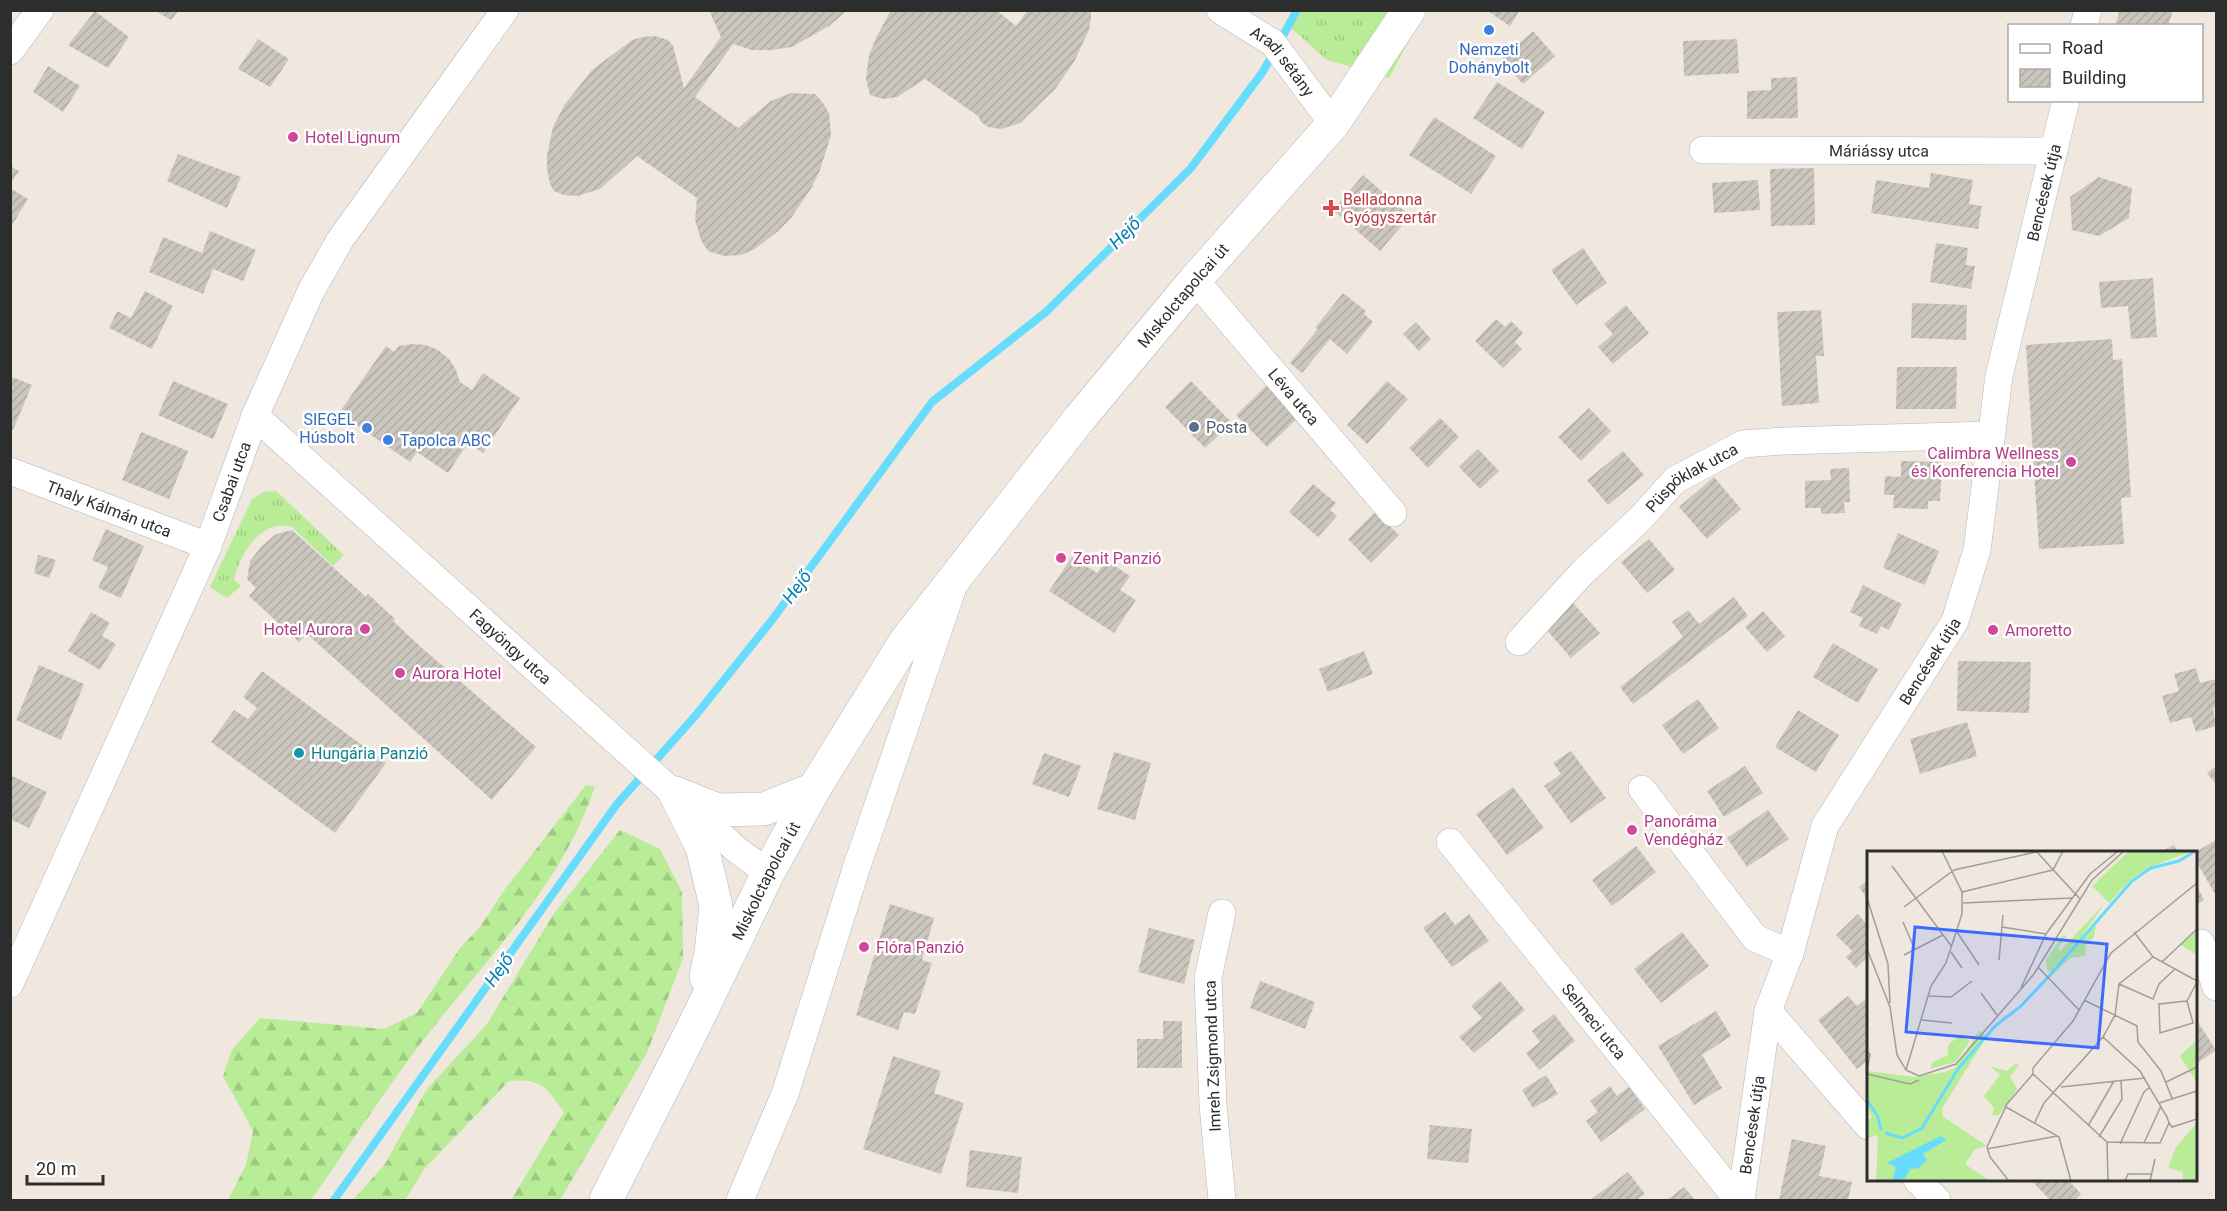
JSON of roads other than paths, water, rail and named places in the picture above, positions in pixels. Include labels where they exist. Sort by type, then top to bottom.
[{"type":"street","points":[[10,51],[40,10]]},
{"type":"street","name":"Csabai utca","points":[[10,984],[208,546],[255,416],[311,291],[340,240],[505,10]]},
{"type":"street","name":"Aradi sétány","points":[[1220,10],[1273,43],[1334,124]]},
{"type":"street","name":"Miskolctapolcai út","points":[[606,1200],[768,873],[814,789],[905,642],[1080,418],[1195,280],[1334,124],[1409,10]]},
{"type":"street","name":"Bencések útja","points":[[1739,1200],[1768,1011],[1790,953],[1825,826],[1955,621],[1977,550],[1999,376],[2066,102]]},
{"type":"street","name":"Máriássy utca","points":[[1703,150],[2054,151]]},
{"type":"street","name":"Léva utca","points":[[1195,280],[1393,513]]},
{"type":"street","name":"Fagyöngy utca","points":[[255,416],[737,850],[768,873]]},
{"type":"street","name":"Püspöklak utca","points":[[1519,642],[1583,572],[1641,518],[1675,480],[1743,444],[1991,435]]},
{"type":"street","name":"Thaly Kálmán utca","points":[[10,471],[208,546]]},
{"type":"street","name":"Miskolctapolcai út","points":[[740,1200],[785,1094],[856,869],[956,579]]},
{"type":"street","points":[[675,793],[718,810],[764,809],[814,789]]},
{"type":"street","points":[[1642,789],[1755,938],[1790,953]]},
{"type":"street","points":[[675,793],[702,847],[716,906],[711,952],[694,1026]]},
{"type":"street","name":"Selmeci utca","points":[[1450,842],[1739,1200]]},
{"type":"street","name":"Imreh Zsigmond utca","points":[[1222,913],[1208,978],[1213,1105],[1222,1200]]},
{"type":"street","points":[[2204,941],[2217,987]]},
{"type":"street","points":[[1768,1011],[1867,1124]]},
{"type":"street","points":[[1919,1181],[1937,1200]]},
{"type":"waterway","name":"Hejő","points":[[1279,43],[1297,10]]},
{"type":"waterway","name":"Hejő","points":[[334,1200],[617,804],[696,715],[772,620],[932,402],[1046,312],[1191,168],[1262,73],[1273,54]]},
{"type":"place","name":"Nemzeti Dohánybolt","points":[[1489,30]]},
{"type":"place","name":"Hotel Lignum","points":[[293,137]]},
{"type":"place","name":"Belladonna Gyógyszertár","points":[[1331,208]]},
{"type":"place","name":"Posta","points":[[1194,427]]},
{"type":"place","name":"SIEGEL Húsbolt","points":[[367,428]]},
{"type":"place","name":"Tapolca ABC","points":[[388,440]]},
{"type":"place","name":"Calimbra Wellness és Konferencia Hotel","points":[[2071,462]]},
{"type":"place","name":"Zenit Panzió","points":[[1061,558]]},
{"type":"place","name":"Hotel Aurora","points":[[365,629]]},
{"type":"place","name":"Amoretto","points":[[1993,630]]},
{"type":"place","name":"Aurora Hotel","points":[[400,673]]},
{"type":"place","name":"Hungária Panzió","points":[[299,753]]},
{"type":"place","name":"Panoráma Vendégház","points":[[1632,830]]},
{"type":"place","name":"Flóra Panzió","points":[[864,947]]}]
